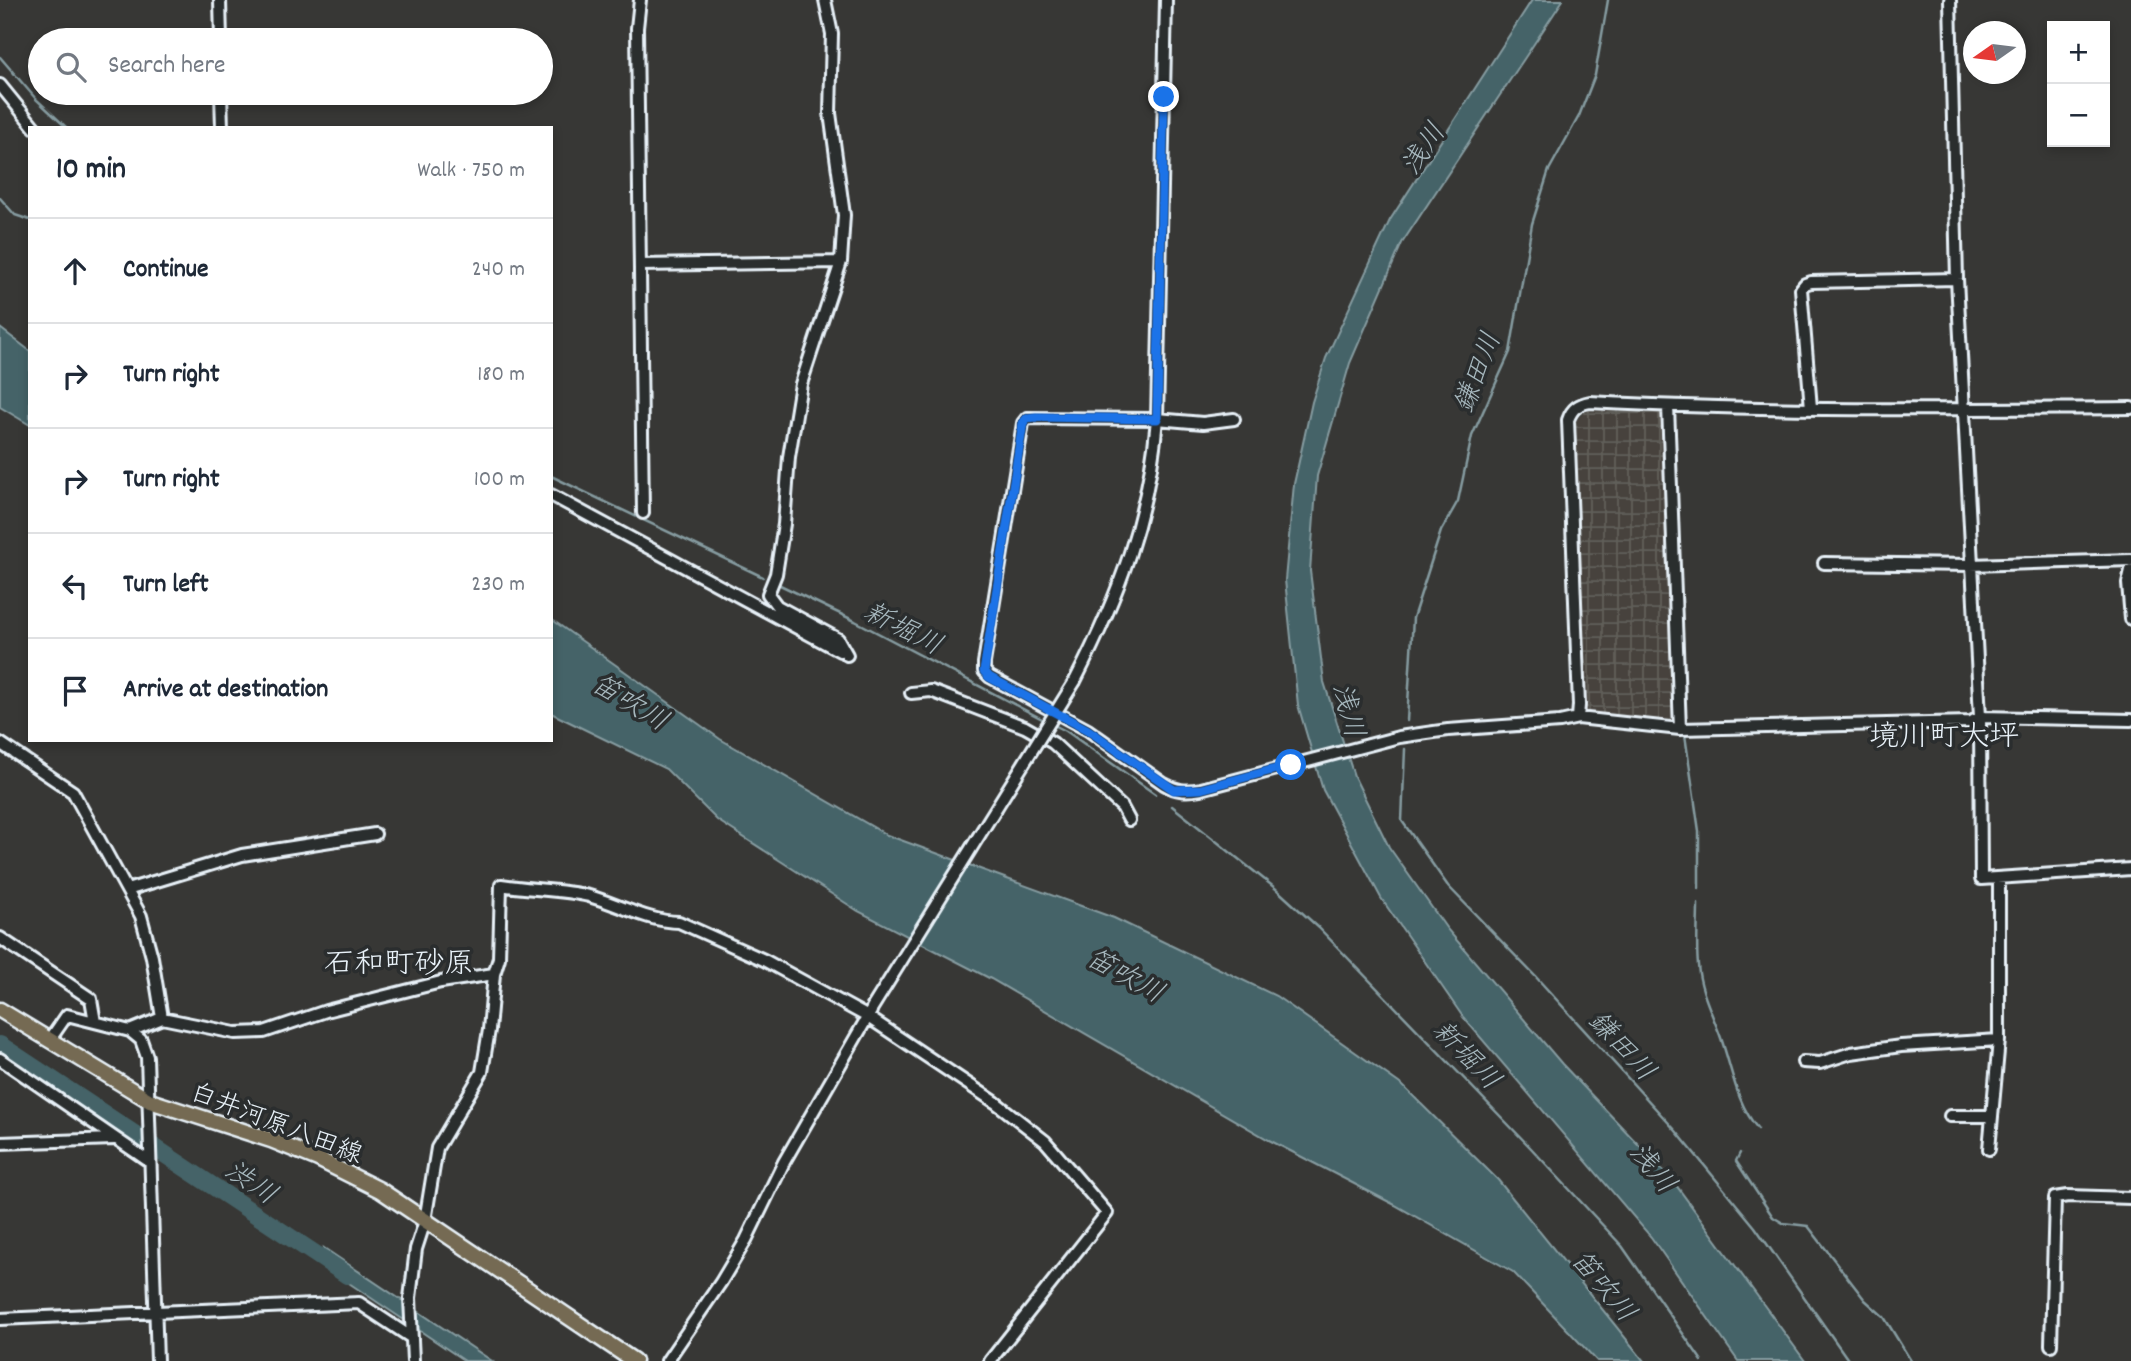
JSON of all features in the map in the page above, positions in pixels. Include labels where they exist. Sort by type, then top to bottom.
[{"type":"main road","name":"白井河原八田線","points":[[0,1010],[150,1101],[271,1140],[318,1159],[380,1190],[634,1361]]},
{"type":"street","points":[[220,0],[220,28]]},
{"type":"street","points":[[640,0],[637,28],[643,513]]},
{"type":"street","points":[[553,496],[844,653],[838,639],[777,606],[768,594],[776,574],[782,536],[789,457],[801,384],[841,261],[844,215],[830,113],[832,34],[825,0]]},
{"type":"street","points":[[667,1361],[746,1240],[785,1162],[870,1013],[1075,681],[1111,608],[1151,476],[1157,419],[1166,0]]},
{"type":"street","points":[[1950,0],[1957,279],[1980,717],[1981,879],[2131,869]]},
{"type":"street","points":[[0,85],[33,126]]},
{"type":"street","points":[[222,105],[222,126]]},
{"type":"street","points":[[640,265],[841,261]]},
{"type":"street","points":[[1811,408],[1801,289],[1805,284],[1957,279]]},
{"type":"street","points":[[1578,718],[1568,420],[1576,408],[1590,402],[1811,408],[2131,408]]},
{"type":"street","points":[[1668,406],[1680,729]]},
{"type":"street","points":[[1234,419],[1203,423],[1157,419],[1036,417],[1027,418],[1023,423],[984,671],[989,677],[1088,730],[1174,790],[1201,789],[1349,748],[1420,733],[1560,722],[1578,718],[1680,729],[1971,722],[1980,717],[2131,720]]},
{"type":"street","points":[[1824,563],[1971,565],[2131,560]]},
{"type":"street","points":[[2131,570],[2128,583],[2131,619]]},
{"type":"street","points":[[911,692],[931,691],[1025,727],[1053,743],[1122,807],[1129,820]]},
{"type":"street","points":[[0,743],[73,792],[141,916],[152,957],[162,1018]]},
{"type":"street","points":[[127,890],[242,855],[375,834]]},
{"type":"street","points":[[1989,1149],[1999,1040],[1999,879]]},
{"type":"street","points":[[413,1361],[410,1298],[416,1249],[425,1222],[436,1148],[482,1072],[494,974],[499,958],[501,885],[564,892],[597,899],[668,922],[679,922],[764,960],[870,1013],[1035,1132],[1107,1213],[990,1361]]},
{"type":"street","points":[[0,939],[91,999],[95,1022]]},
{"type":"street","points":[[130,1031],[162,1018],[235,1033],[264,1032],[318,1013],[428,985],[494,974]]},
{"type":"street","points":[[49,1041],[67,1015],[130,1031],[141,1040],[147,1057],[158,1361]]},
{"type":"street","points":[[1803,1062],[1820,1063],[1852,1053],[1901,1046],[1999,1040]]},
{"type":"street","points":[[0,1059],[114,1139],[150,1160]]},
{"type":"street","points":[[1950,1116],[1992,1116]]},
{"type":"street","points":[[0,1143],[114,1139]]},
{"type":"street","points":[[2051,1345],[2055,1198],[2131,1198]]},
{"type":"street","points":[[0,1319],[359,1303],[411,1334]]},
{"type":"shaded area","points":[[1586,410],[1664,413],[1672,720],[1586,714],[1576,421]]},
{"type":"water","name":"浅川","points":[[1532,0],[1563,0],[1402,243],[1350,363],[1317,476],[1310,571],[1324,682],[1354,776],[1389,847],[1447,929],[1562,1064],[1673,1181],[1805,1361],[1738,1361],[1651,1237],[1463,1017],[1381,898],[1323,790],[1298,705],[1285,580],[1294,484],[1312,402],[1326,358],[1390,220]]},
{"type":"water","points":[[0,328],[28,349],[28,424],[0,407]]},
{"type":"water","name":"笛吹川","points":[[553,620],[720,739],[887,835],[1114,918],[1276,996],[1403,1086],[1498,1180],[1644,1361],[1597,1361],[1513,1272],[1395,1205],[1269,1140],[991,979],[858,911],[717,820],[666,769],[553,714]]},
{"type":"water","points":[[324,1248],[492,1361],[465,1361],[328,1269]]},
{"type":"waterway","name":"鎌田川","points":[[1407,721],[1413,618],[1441,531],[1458,501],[1472,436],[1510,352],[1532,224],[1549,170],[1579,116],[1595,75],[1608,0]]},
{"type":"waterway","name":"新堀川","points":[[0,57],[28,90]]},
{"type":"waterway","name":"新堀川","points":[[42,105],[65,126]]},
{"type":"waterway","points":[[0,198],[15,215],[28,219]]},
{"type":"waterway","points":[[1674,411],[1677,520]]},
{"type":"waterway","name":"新堀川","points":[[553,477],[763,577]]},
{"type":"waterway","name":"新堀川","points":[[778,584],[855,621],[1046,721]]},
{"type":"waterway","name":"新堀川","points":[[1052,724],[1155,794]]},
{"type":"waterway","points":[[1685,735],[1699,831],[1699,888]]},
{"type":"waterway","name":"鎌田川","points":[[1405,749],[1402,821],[1448,886],[1535,976],[1676,1131],[1755,1227],[1849,1361]]},
{"type":"waterway","name":"新堀川","points":[[1172,806],[1275,888],[1319,928],[1530,1147],[1622,1246],[1702,1361]]},
{"type":"waterway","points":[[1698,904],[1697,957],[1701,984],[1744,1108],[1758,1129]]},
{"type":"waterway","name":"渋川","points":[[0,1045],[347,1275]]},
{"type":"waterway","points":[[1740,1153],[1736,1161],[1773,1217],[1783,1223],[1808,1226],[1865,1300],[1884,1317],[1911,1361]]},
{"type":"district","name":"境川町大坪","points":[[1944,735]]},
{"type":"district","name":"石和町砂原","points":[[399,962]]},
{"type":"route","points":[[1164,97],[1157,419],[1036,417],[1027,418],[1023,423],[984,671],[989,677],[1088,730],[1174,790],[1193,791],[1291,765]]}]
